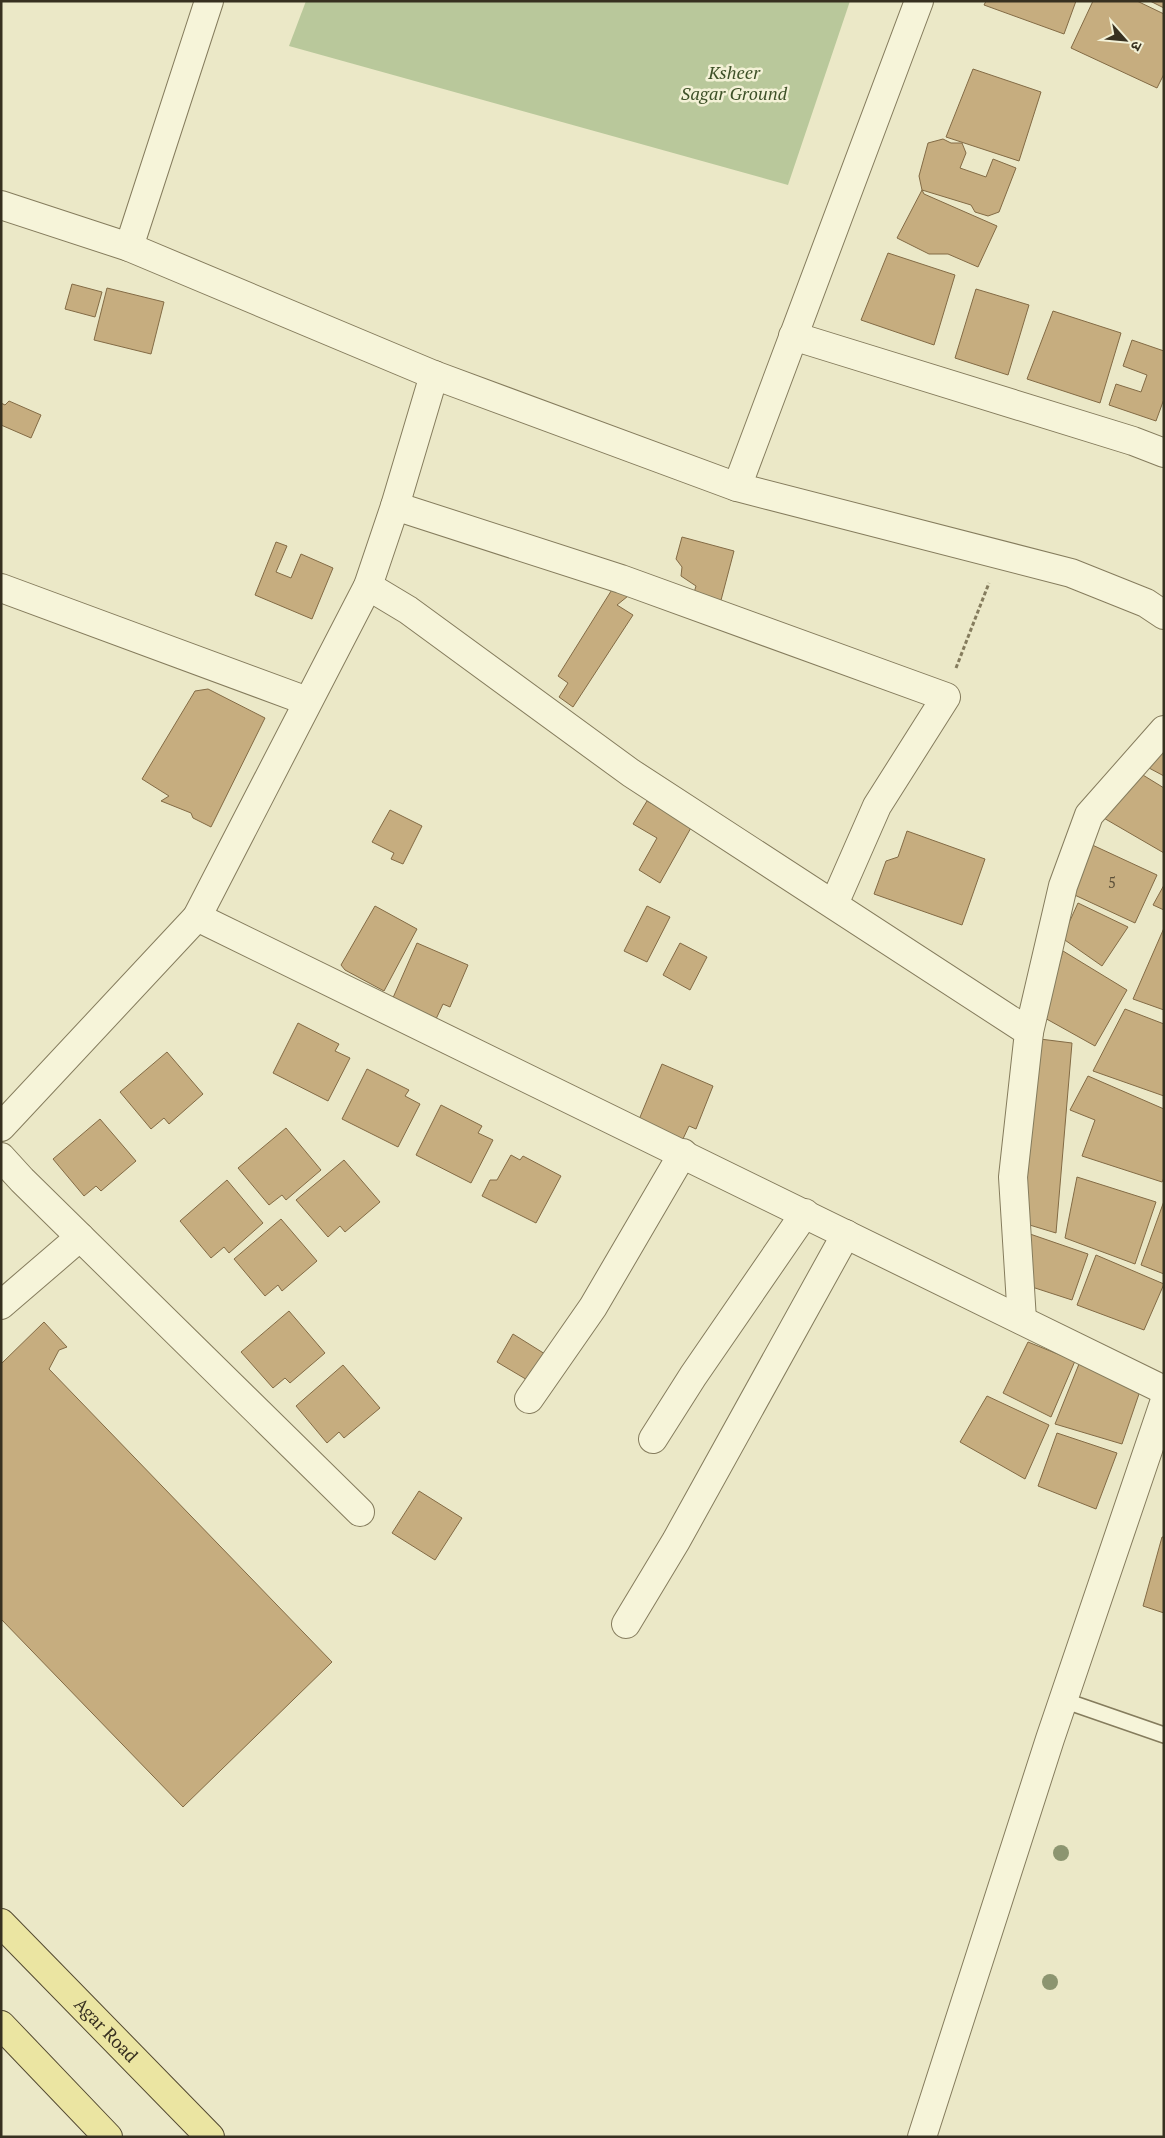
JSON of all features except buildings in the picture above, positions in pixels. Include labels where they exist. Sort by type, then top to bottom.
[{"type":"main road","name":"Agar Road","points":[[1,1923],[210,2137]]},
{"type":"main road","points":[[1,2025],[108,2137]]},
{"type":"street","points":[[129,247],[209,1]]},
{"type":"street","points":[[737,487],[919,1]]},
{"type":"street","points":[[1,205],[129,247],[434,375],[737,487],[1071,572],[1146,603],[1164,615]]},
{"type":"street","points":[[793,336],[1124,438],[1164,453]]},
{"type":"street","points":[[1,1127],[197,917],[368,586],[395,506],[434,375]]},
{"type":"street","points":[[395,506],[621,579],[946,697],[877,806],[834,904]]},
{"type":"street","points":[[368,586],[408,610],[632,773],[1029,1032]]},
{"type":"street","points":[[1,588],[308,701]]},
{"type":"street","points":[[1022,1320],[1014,1177],[1029,1032],[1063,886],[1089,815],[1164,730]]},
{"type":"street","points":[[197,917],[683,1153],[1164,1390]]},
{"type":"street","points":[[529,1399],[593,1308],[683,1153]]},
{"type":"street","points":[[1,1157],[80,1238],[360,1512]]},
{"type":"street","points":[[653,1439],[693,1376],[805,1213]]},
{"type":"street","points":[[626,1624],[726,1451],[846,1234]]},
{"type":"street","points":[[1,1305],[80,1238]]},
{"type":"street","points":[[922,2137],[1063,1700],[1164,1403]]},
{"type":"lane","points":[[1063,1700],[1164,1735]]},
{"type":"path","points":[[946,697],[1000,554]]},
{"type":"green space","name":"Ksheer Sagar Ground","points":[[306,1],[850,1],[788,185],[289,46]]}]
